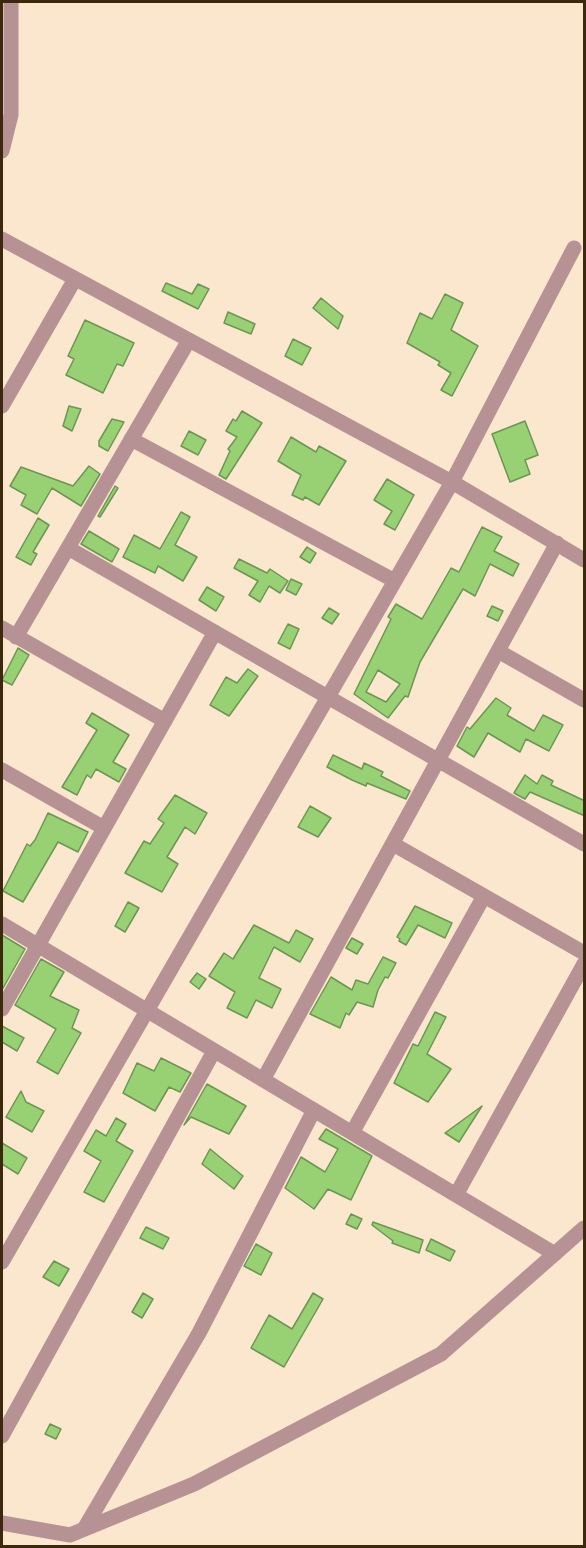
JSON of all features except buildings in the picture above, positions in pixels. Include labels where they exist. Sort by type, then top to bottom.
[{"type":"street","points":[[2,151],[11,115],[11,2]]},
{"type":"street","points":[[2,239],[452,482],[585,560]]},
{"type":"street","points":[[2,1262],[452,482],[574,248]]},
{"type":"street","points":[[2,406],[75,279]]},
{"type":"street","points":[[16,637],[189,340]]},
{"type":"street","points":[[131,439],[395,580]]},
{"type":"street","points":[[263,1080],[557,543]]},
{"type":"street","points":[[68,548],[585,844]]},
{"type":"street","points":[[2,628],[165,721]]},
{"type":"street","points":[[2,1009],[215,632]]},
{"type":"street","points":[[498,651],[585,700]]},
{"type":"street","points":[[2,770],[104,828]]},
{"type":"street","points":[[393,844],[585,953]]},
{"type":"street","points":[[352,1133],[484,896]]},
{"type":"street","points":[[2,924],[555,1254]]},
{"type":"street","points":[[456,1195],[585,964]]},
{"type":"street","points":[[2,1436],[214,1051]]},
{"type":"street","points":[[84,1529],[199,1333],[314,1110]]},
{"type":"street","points":[[2,1523],[70,1535],[194,1484],[441,1354],[585,1228]]}]
